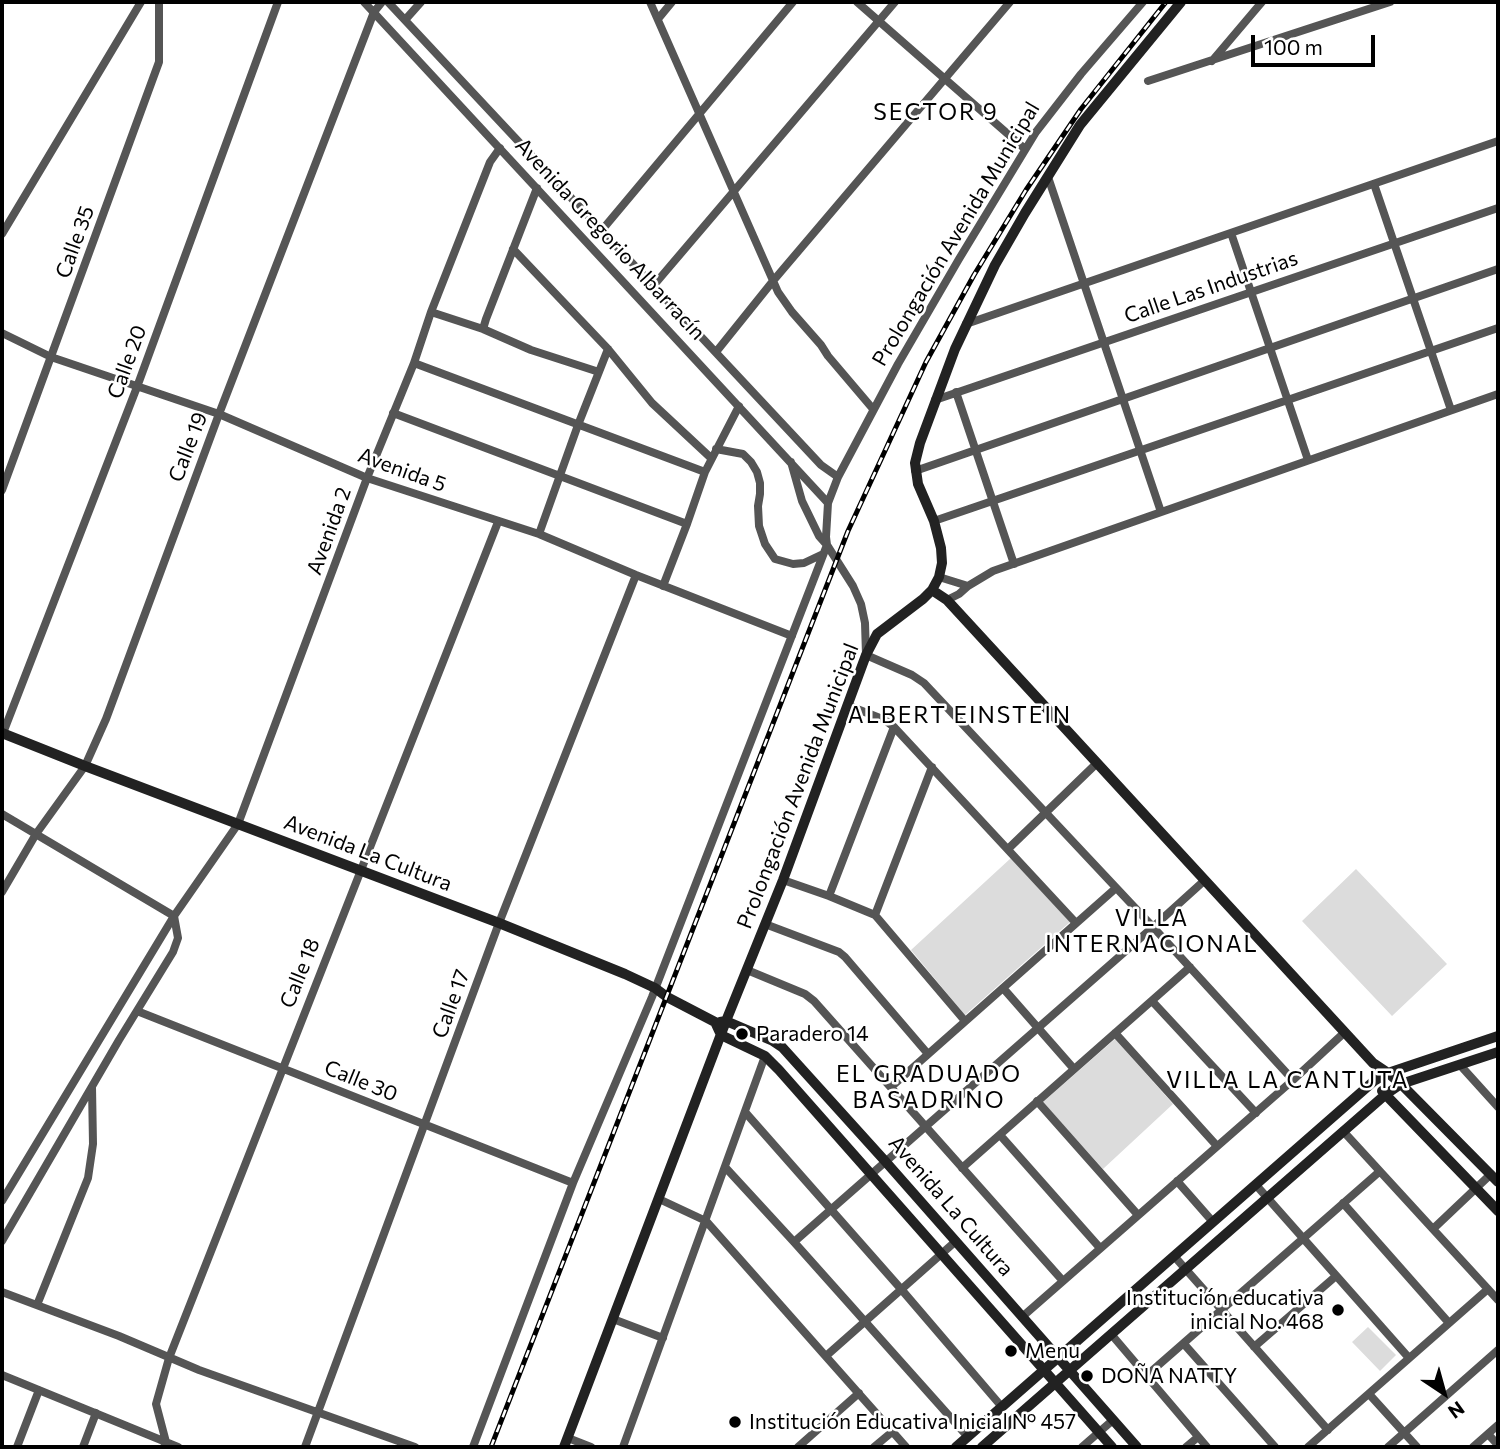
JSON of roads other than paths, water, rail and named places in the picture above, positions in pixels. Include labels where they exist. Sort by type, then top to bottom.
[{"type":"street","points":[[2,234],[141,2]]},
{"type":"street","name":"Calle 35","points":[[2,490],[159,62],[159,2]]},
{"type":"street","name":"Calle 20","points":[[2,733],[136,387],[278,2]]},
{"type":"street","name":"Avenida Gregorio Albarracín","points":[[364,2],[828,503]]},
{"type":"street","name":"Calle 19","points":[[2,892],[36,834],[85,766],[106,719],[219,414],[374,12],[382,2]]},
{"type":"street","name":"Avenida Gregorio Albarracín","points":[[388,2],[821,465],[838,477]]},
{"type":"street","points":[[405,20],[421,2]]},
{"type":"street","points":[[650,2],[784,302],[873,409]]},
{"type":"street","points":[[658,19],[672,2]]},
{"type":"street","points":[[602,230],[793,2]]},
{"type":"street","points":[[858,2],[1025,149]]},
{"type":"street","points":[[654,285],[895,2]]},
{"type":"street","points":[[716,352],[1010,2]]},
{"type":"street","name":"Prolongación Avenida Municipal","points":[[825,550],[828,503],[838,477],[873,409],[959,258],[1025,149],[1066,93],[1143,2]]},
{"type":"street","points":[[968,586],[939,578],[942,556],[934,522],[920,491],[915,471],[920,443],[935,400],[966,324],[995,265],[1080,125],[1181,2]]},
{"type":"street","points":[[1212,61],[1262,2]]},
{"type":"street","points":[[1148,82],[1390,2]]},
{"type":"street","points":[[966,324],[1498,141]]},
{"type":"street","name":"Avenida 2","points":[[2,1201],[174,916],[238,824],[431,312],[490,162],[500,148]]},
{"type":"street","points":[[1048,177],[1161,512]]},
{"type":"street","points":[[1374,184],[1451,410]]},
{"type":"street","points":[[483,329],[537,188]]},
{"type":"street","name":"Calle Las Industrias","points":[[935,400],[1498,208]]},
{"type":"street","points":[[1231,233],[1308,460]]},
{"type":"street","points":[[513,249],[608,349],[652,403],[711,458]]},
{"type":"street","points":[[915,471],[1498,269]]},
{"type":"street","points":[[431,312],[483,329],[531,350],[599,372]]},
{"type":"street","points":[[934,522],[1498,328]]},
{"type":"street","name":"Avenida 5","points":[[2,333],[51,357],[219,414],[367,478],[539,534],[792,636]]},
{"type":"street","points":[[539,534],[608,349]]},
{"type":"street","points":[[414,363],[705,472]]},
{"type":"street","points":[[956,392],[1014,564]]},
{"type":"street","points":[[947,600],[993,571],[1498,394]]},
{"type":"street","points":[[663,586],[705,472],[739,406]]},
{"type":"street","points":[[393,413],[687,524]]},
{"type":"street","points":[[716,449],[743,454],[757,472],[760,483],[759,526],[765,544],[775,559],[793,564],[804,563],[825,550]]},
{"type":"street","points":[[791,463],[802,501],[825,550],[853,586],[861,604],[866,654],[924,683],[1293,1080]]},
{"type":"street","name":"Calle 18","points":[[165,1444],[156,1404],[169,1357],[498,522]]},
{"type":"street","points":[[473,1447],[573,1183],[655,988],[825,550]]},
{"type":"street","name":"Calle 17","points":[[305,1447],[499,923],[636,575]]},
{"type":"street","name":"Prolongación Avenida Municipal","points":[[566,1442],[721,1035],[720,1022],[747,971],[866,654],[877,634],[923,599],[939,578]]},
{"type":"street","points":[[932,590],[947,600],[1373,1063],[1401,1084],[1494,1178],[1477,1188],[1433,1229]]},
{"type":"street","points":[[848,705],[885,720],[894,727],[1076,923]]},
{"type":"street","points":[[829,896],[894,727]]},
{"type":"street","name":"Avenida La Cultura","points":[[2,733],[499,923],[625,974],[720,1022],[773,1041],[782,1047],[886,1161],[1137,1447]]},
{"type":"street","points":[[1008,849],[1097,763]]},
{"type":"street","points":[[875,915],[932,767]]},
{"type":"street","points":[[2,814],[174,916],[178,938],[173,952],[2,1241]]},
{"type":"street","points":[[783,880],[875,915],[965,1021]]},
{"type":"street","points":[[794,1242],[1205,880]]},
{"type":"street","points":[[891,1087],[1116,888]]},
{"type":"street","points":[[765,924],[839,952],[928,1054]]},
{"type":"street","points":[[962,1168],[1190,967]]},
{"type":"street","points":[[747,971],[805,994],[814,1001],[1063,1281]]},
{"type":"street","points":[[1003,988],[1074,1069]]},
{"type":"street","points":[[1152,1001],[1256,1113]]},
{"type":"street","name":"Calle 30","points":[[137,1011],[573,1183]]},
{"type":"street","points":[[116,1014],[119,1040]]},
{"type":"street","points":[[1022,1317],[1345,1032]]},
{"type":"street","points":[[1115,1033],[1217,1146]]},
{"type":"street","name":"Avenida La Cultura","points":[[721,1035],[765,1056],[1112,1447]]},
{"type":"street","points":[[956,1447],[1374,1082],[1388,1073],[1498,1036]]},
{"type":"street","points":[[982,1447],[1385,1094],[1401,1084],[1498,1052]]},
{"type":"street","points":[[623,1447],[765,1056]]},
{"type":"street","points":[[1373,1063],[1374,1082],[1498,1211]]},
{"type":"street","points":[[1460,1065],[1498,1107]]},
{"type":"street","points":[[37,1305],[88,1178],[93,1144],[92,1087]]},
{"type":"street","points":[[1037,1101],[1138,1215]]},
{"type":"street","points":[[745,1112],[1002,1407]]},
{"type":"street","points":[[1343,1131],[1498,1300]]},
{"type":"street","points":[[1000,1135],[1100,1248]]},
{"type":"street","points":[[725,1167],[968,1437]]},
{"type":"street","points":[[1146,1376],[1379,1172]]},
{"type":"street","points":[[1177,1181],[1213,1222]]},
{"type":"street","points":[[1256,1185],[1409,1358]]},
{"type":"street","points":[[659,1199],[705,1221],[906,1447]]},
{"type":"street","points":[[1343,1203],[1449,1323]]},
{"type":"street","points":[[826,1356],[956,1241]]},
{"type":"street","points":[[1174,1256],[1328,1430]]},
{"type":"street","points":[[1254,1347],[1336,1276]]},
{"type":"street","points":[[1308,1447],[1488,1289]]},
{"type":"street","points":[[2,1292],[119,1336],[199,1370],[415,1447]]},
{"type":"street","points":[[613,1319],[663,1338]]},
{"type":"street","points":[[1111,1334],[1207,1447]]},
{"type":"street","points":[[1184,1344],[1275,1447]]},
{"type":"street","points":[[1388,1447],[1498,1350]]},
{"type":"street","points":[[2,1375],[165,1444],[178,1447]]},
{"type":"street","points":[[18,1447],[39,1390]]},
{"type":"street","points":[[798,1447],[859,1393]]},
{"type":"street","points":[[1369,1394],[1417,1447]]},
{"type":"street","points":[[83,1447],[96,1413]]},
{"type":"street","points":[[1082,1447],[1113,1420]]},
{"type":"street","points":[[1473,1447],[1498,1425]]},
{"type":"street","points":[[874,1447],[892,1432]]},
{"type":"street","points":[[1488,1434],[1498,1445]]},
{"type":"street","points":[[1186,1447],[1198,1437]]},
{"type":"street","points":[[566,1442],[591,1447]]},
{"type":"railway","points":[[491,1447],[848,531],[926,362],[974,275],[1026,190],[1081,109],[1166,2]]},
{"type":"place","name":"Paradero 14","points":[[742,1034]]},
{"type":"place","name":"Institución educativa inicial No. 468","points":[[1338,1310]]},
{"type":"place","name":"Menu","points":[[1011,1351]]},
{"type":"place","name":"DOÑA NATTY","points":[[1087,1376]]},
{"type":"place","name":"Institución Educativa Inicial Nº 457","points":[[735,1422]]},
{"type":"district","name":"SECTOR 9","points":[[936,112]]},
{"type":"district","name":"ALBERT EINSTEIN","points":[[960,715]]},
{"type":"district","name":"VILLA INTERNACIONAL","points":[[1152,931]]},
{"type":"district","name":"VILLA LA CANTUTA","points":[[1288,1080]]},
{"type":"district","name":"EL GRADUADO BASADRINO","points":[[929,1087]]}]
